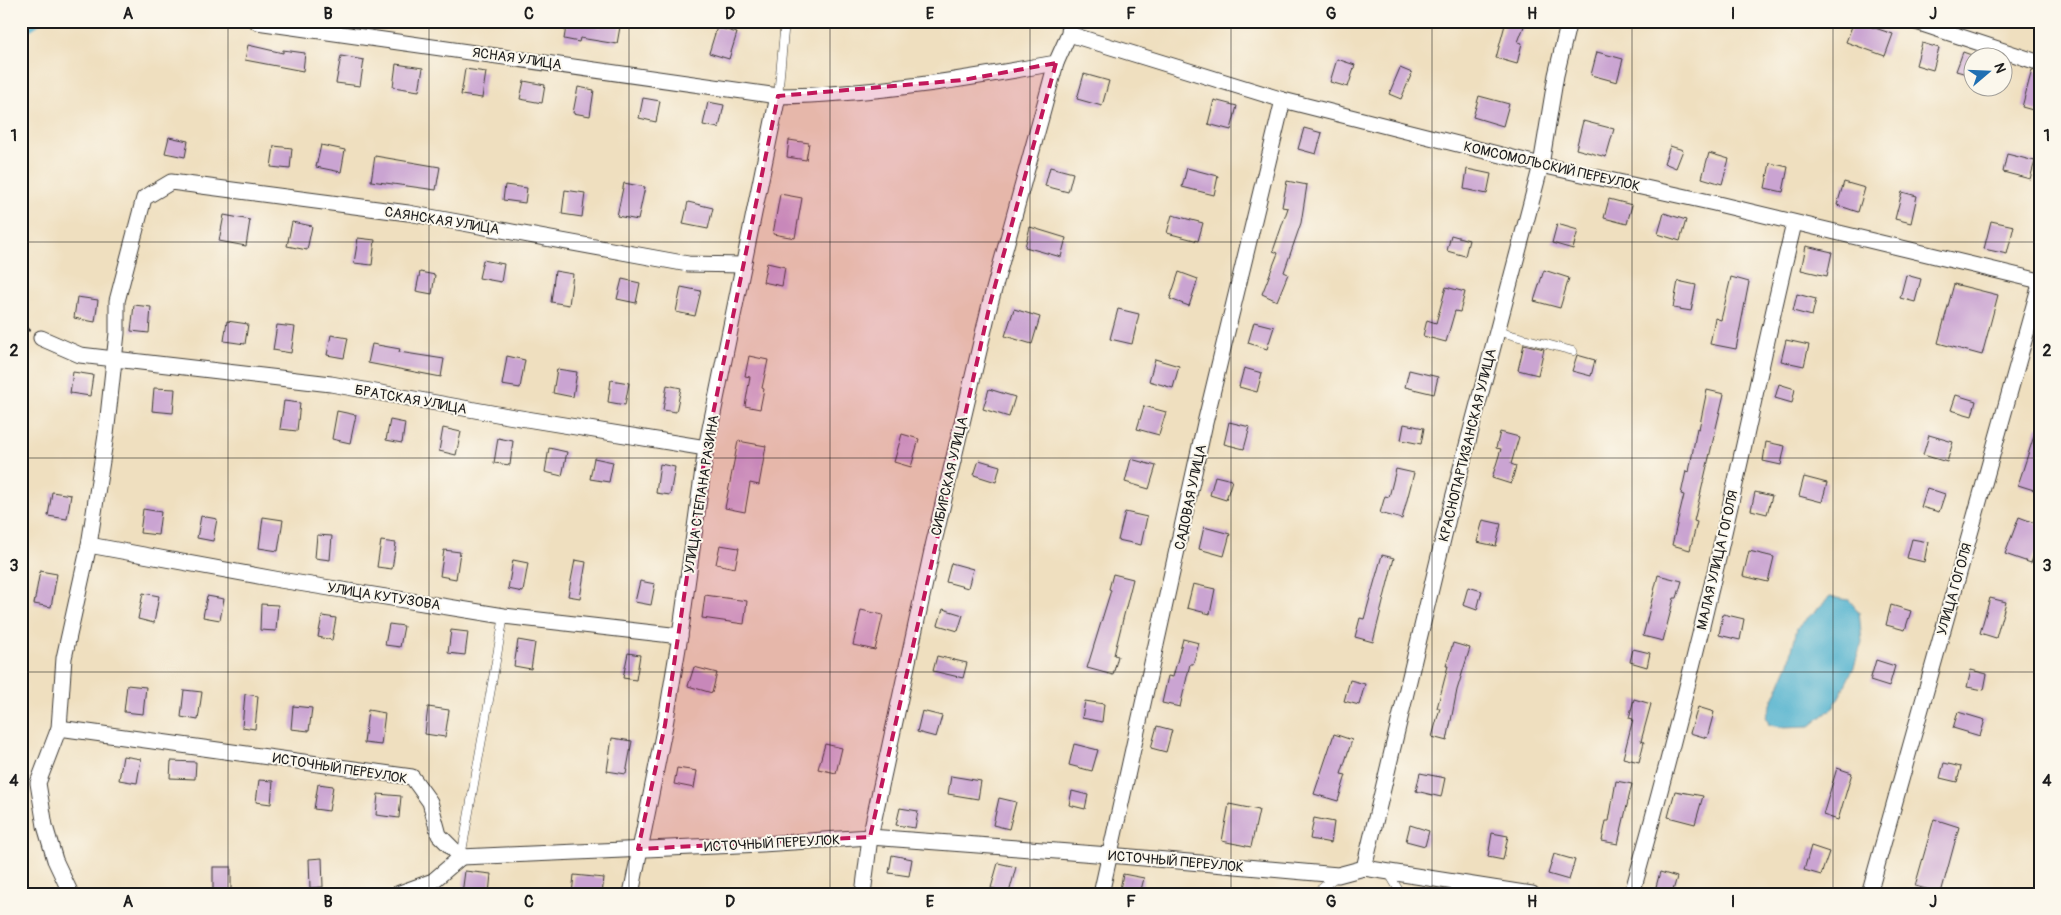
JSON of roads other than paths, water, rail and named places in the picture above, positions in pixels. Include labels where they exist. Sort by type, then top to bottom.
[{"type":"street","name":"КРАСНОПАРТИЗАНСКАЯ УЛИЦА","points":[[1364,868],[1448,515],[1541,165],[1556,75],[1569,21]]},
{"type":"street","points":[[1913,21],[2040,63]]},
{"type":"street","name":"ЯСНАЯ УЛИЦА","points":[[257,22],[778,96],[814,96],[963,80],[1056,63]]},
{"type":"street","name":"КОМСОМОЛЬСКИЙ ПЕРЕУЛОК","points":[[1069,28],[1283,100],[1541,165],[1714,203],[1794,224],[2040,282]]},
{"type":"street","name":"СИБИРСКАЯ УЛИЦА","points":[[862,894],[870,837],[933,546],[990,304],[1056,63],[1069,28]]},
{"type":"street","name":"УЛИЦА СТЕПАНА РАЗИНА","points":[[631,894],[638,849],[651,798],[680,636],[706,448],[778,96]]},
{"type":"street","name":"САДОВАЯ УЛИЦА","points":[[1101,894],[1208,414],[1283,100]]},
{"type":"street","name":"САЯНСКАЯ УЛИЦА","points":[[114,359],[118,301],[144,198],[171,182],[408,213],[688,264],[743,265]]},
{"type":"street","name":"МАЛАЯ УЛИЦА ГОГОЛЯ","points":[[1632,894],[1678,724],[1794,224]]},
{"type":"street","name":"УЛИЦА ГОГОЛЯ","points":[[1869,894],[2040,282]]},
{"type":"street","name":"БРАТСКАЯ УЛИЦА","points":[[41,338],[80,355],[331,384],[508,416],[706,448]]},
{"type":"street","points":[[71,894],[54,860],[45,826],[38,784],[60,728],[64,658],[89,546],[106,435],[114,359]]},
{"type":"street","name":"УЛИЦА КУТУЗОВА","points":[[89,546],[280,580],[504,616],[680,636]]},
{"type":"street","name":"ИСТОЧНЫЙ ПЕРЕУЛОК","points":[[60,728],[412,777],[430,802],[439,835],[461,858],[870,837],[1338,875],[1364,868],[1532,894]]},
{"type":"street","points":[[397,894],[432,887],[461,858]]},
{"type":"lane","points":[[778,96],[785,21]]},
{"type":"lane","points":[[1496,330],[1573,351]]},
{"type":"lane","points":[[461,858],[504,616]]},
{"type":"lane","points":[[1388,871],[1401,894]]},
{"type":"lane","points":[[1314,894],[1338,875]]},
{"type":"water","points":[[1830,597],[1849,600],[1859,612],[1862,642],[1854,667],[1834,707],[1810,726],[1781,727],[1769,725],[1766,716],[1789,663],[1797,628]]},
{"type":"waterway","points":[[21,34],[40,21]]}]
